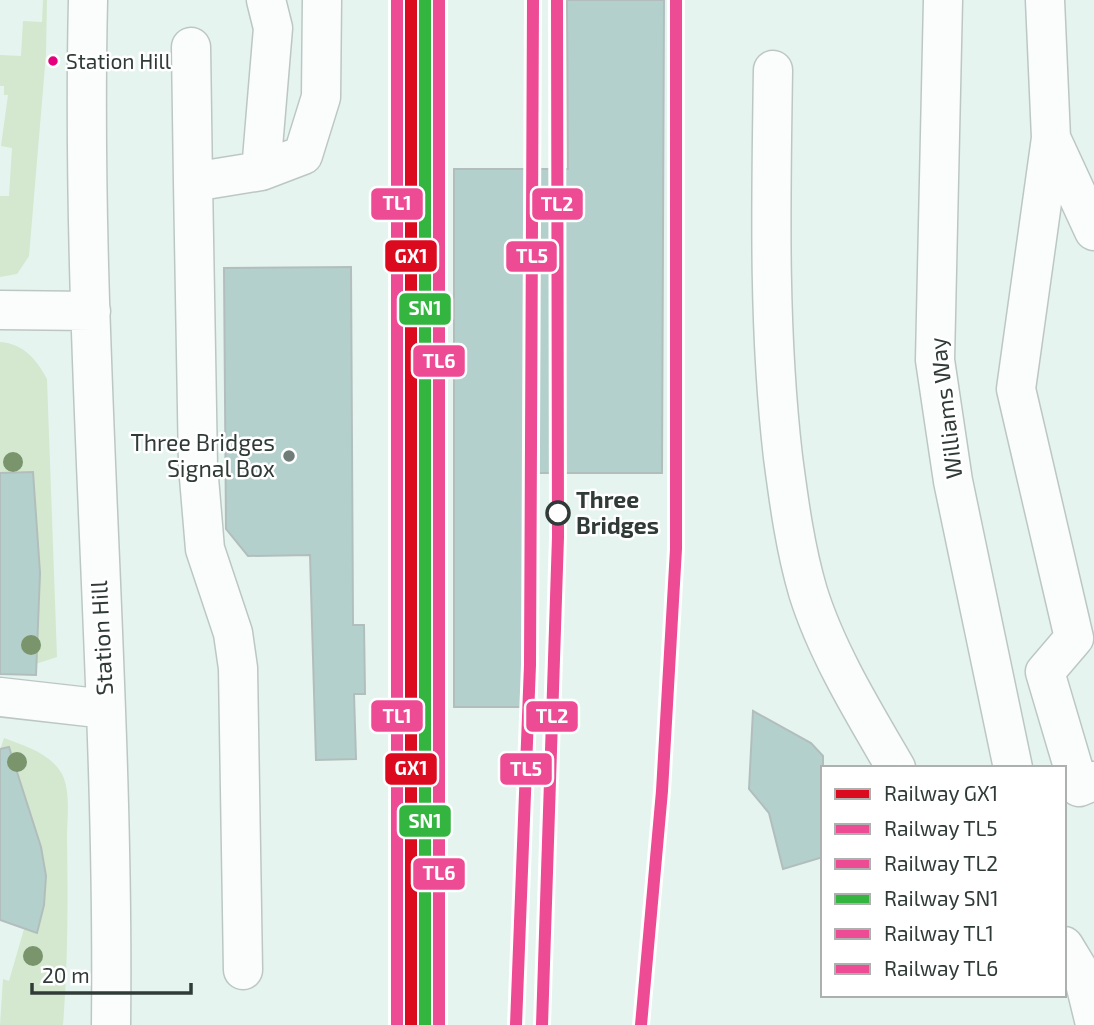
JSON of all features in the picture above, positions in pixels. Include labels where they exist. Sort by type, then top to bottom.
[{"type":"street","name":"Station Hill","points":[[89,0],[92,425],[113,901],[111,1025]]},
{"type":"street","points":[[261,171],[273,28],[266,0]]},
{"type":"street","points":[[193,182],[261,171],[303,155],[321,97],[322,0]]},
{"type":"street","name":"Williams Way","points":[[943,0],[935,360],[953,481],[1013,766]]},
{"type":"street","points":[[1045,0],[1051,138],[1016,389],[1084,635],[1045,672],[1079,787],[1094,781]]},
{"type":"street","points":[[191,47],[198,466],[205,549],[233,633],[238,668],[243,970]]},
{"type":"street","points":[[773,70],[771,247],[777,407],[790,514],[808,593],[840,667],[895,766]]},
{"type":"street","points":[[1051,138],[1094,231]]},
{"type":"street","points":[[0,310],[91,311]]},
{"type":"street","points":[[0,697],[106,709]]},
{"type":"street","points":[[1066,949],[1084,979],[1094,1020]]},
{"type":"green space","points":[[43,0],[47,0],[46,54],[29,256],[17,274],[0,277],[0,196],[9,196],[12,148],[1,146],[8,95],[4,95],[4,86],[0,86],[0,55],[21,56],[23,21],[42,22]]},
{"type":"green space","points":[[0,342],[23,349],[47,379],[57,657],[26,667],[39,589],[39,557],[0,546]]},
{"type":"green space","points":[[4,738],[36,751],[51,761],[62,774],[67,789],[67,932],[63,1025],[0,1025],[3,979],[9,981],[24,929],[37,933],[46,876],[41,847],[0,750]]},
{"type":"building","points":[[567,0],[664,0],[662,473],[523,473],[523,707],[454,707],[454,169],[568,169]]},
{"type":"building","name":"Three Bridges Signal Box","points":[[351,267],[353,625],[364,625],[365,694],[354,694],[356,759],[316,760],[310,555],[248,556],[226,529],[224,268]]},
{"type":"building","points":[[33,472],[40,573],[36,675],[0,674],[0,473]]},
{"type":"building","points":[[753,711],[811,743],[823,756],[821,858],[783,869],[769,813],[749,789]]},
{"type":"building","points":[[9,747],[41,847],[46,876],[44,905],[37,933],[0,920],[0,749]]},
{"type":"rail line","name":"TL1","points":[[397,0],[397,1025]]},
{"type":"rail line","name":"GX1","points":[[411,0],[411,1025]]},
{"type":"rail line","name":"SN1","points":[[425,0],[425,1025]]},
{"type":"rail line","name":"TL6","points":[[439,0],[439,1025]]},
{"type":"rail line","name":"TL5","points":[[516,1025],[530,665],[533,0]]},
{"type":"rail line","name":"TL2","points":[[542,1025],[558,537],[557,0]]},
{"type":"rail line","name":"TL5","points":[[641,1025],[662,791],[676,549],[676,0]]},
{"type":"place","name":"Station Hill","points":[[53,61]]},
{"type":"place","name":"Three Bridges Signal Box","points":[[289,456]]},
{"type":"place","name":"Three Bridges","points":[[558,513]]}]
